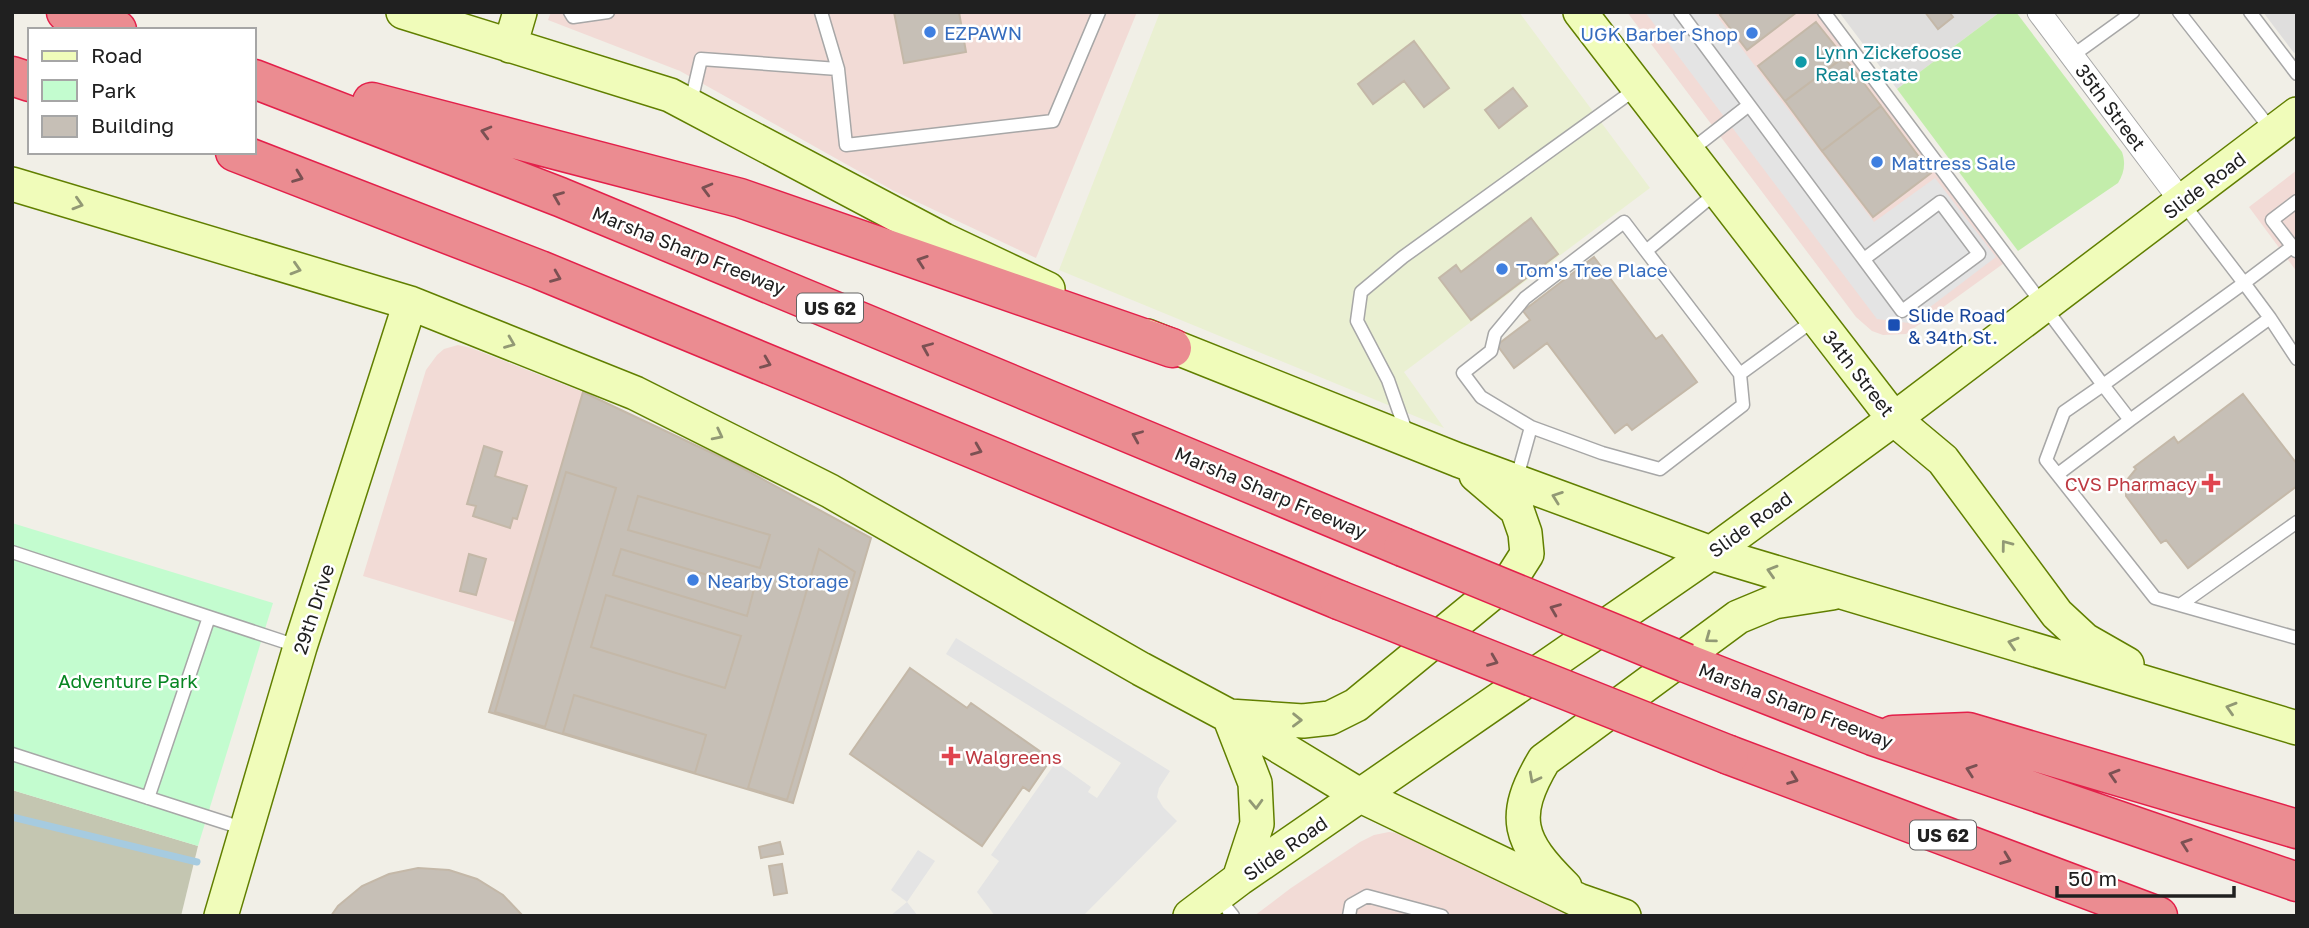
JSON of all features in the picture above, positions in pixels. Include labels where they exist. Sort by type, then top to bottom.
[{"type":"highway","points":[[66,12],[111,28]]},
{"type":"highway","points":[[256,73],[740,198],[1172,348]]},
{"type":"highway","name":"Marsha Sharp Freeway","points":[[256,80],[560,197],[1403,547],[1809,712],[2297,882]]},
{"type":"highway","name":"US 62","points":[[239,154],[540,270],[1339,600],[1729,755],[2158,916]]},
{"type":"highway","points":[[1873,736],[1968,732],[2297,829]]},
{"type":"main road","points":[[403,12],[457,20],[510,46],[670,95],[944,240],[1172,348],[1409,442],[1711,553],[2176,692],[2294,724]]},
{"type":"main road","points":[[510,46],[520,12]]},
{"type":"main road","name":"34th Street","points":[[1580,12],[1894,419],[1943,460],[2057,614],[2085,640],[2176,692]]},
{"type":"main road","name":"Slide Road","points":[[1190,916],[1230,897],[1361,796],[1711,553],[1894,419],[2285,123]]},
{"type":"main road","points":[[12,184],[410,303],[635,393],[830,491],[1229,716],[1361,796],[1578,900],[1617,914]]},
{"type":"main road","name":"29th Drive","points":[[222,916],[300,647],[410,303]]},
{"type":"main road","points":[[1229,716],[1303,721],[1331,718],[1356,705],[1513,576],[1527,554],[1525,533],[1517,510],[1458,460]]},
{"type":"main road","points":[[1578,900],[1548,870],[1527,843],[1522,818],[1529,786],[1544,760],[1738,617],[1774,602],[1841,592]]},
{"type":"main road","points":[[1229,716],[1255,783],[1257,824],[1230,897]]},
{"type":"street","name":"35th Street","points":[[2039,12],[2182,202]]},
{"type":"lane","points":[[570,12],[573,17],[608,12]]},
{"type":"lane","points":[[821,12],[838,69],[846,145],[1053,121],[1099,12]]},
{"type":"lane","points":[[1679,12],[1902,311],[1979,254],[1940,202],[1864,259]]},
{"type":"lane","points":[[1824,12],[2130,420]]},
{"type":"lane","points":[[2072,56],[2133,12]]},
{"type":"lane","points":[[2179,12],[2285,123]]},
{"type":"lane","points":[[2250,12],[2297,74]]},
{"type":"lane","points":[[690,106],[701,59],[838,69]]},
{"type":"lane","points":[[1409,442],[1388,380],[1357,321],[1361,292],[1404,257],[1637,88]]},
{"type":"lane","points":[[1687,153],[1749,105]]},
{"type":"lane","points":[[1646,251],[1717,192]]},
{"type":"lane","points":[[2297,201],[2272,219],[2295,249],[2064,412],[2046,460],[2155,598],[2297,638]]},
{"type":"lane","points":[[2182,202],[2270,318],[2297,359]]},
{"type":"lane","points":[[1624,222],[1646,251],[1740,373],[1743,405],[1660,469],[1602,453],[1531,427],[1481,397],[1463,373],[1491,351],[1495,334],[1525,298],[1624,222]]},
{"type":"lane","points":[[1740,373],[1815,318]]},
{"type":"lane","points":[[2058,474],[2270,318]]},
{"type":"lane","points":[[1516,482],[1531,427]]},
{"type":"lane","points":[[2180,605],[2297,522]]},
{"type":"lane","points":[[12,552],[300,647]]},
{"type":"lane","points":[[148,798],[209,617]]},
{"type":"lane","points":[[12,754],[246,829]]},
{"type":"lane","points":[[1349,916],[1351,905],[1367,896],[1422,913],[1442,916]]},
{"type":"shaded area","points":[[551,12],[1137,12],[1036,258],[894,191],[680,71],[548,20]]},
{"type":"shaded area","name":"Tom's Tree Place","points":[[1160,12],[1519,12],[1650,188],[1404,372],[1444,428],[1059,270]]},
{"type":"shaded area","points":[[1627,12],[1818,12],[2007,261],[1906,334],[1883,335],[1872,331],[1856,317]]},
{"type":"shaded area","points":[[1645,12],[1714,12],[1874,222],[1935,178],[1996,257],[1909,323],[1877,319]]},
{"type":"shaded area","points":[[1839,12],[2000,12],[1897,89]]},
{"type":"shaded area","points":[[2263,12],[2297,12],[2297,51],[2294,53]]},
{"type":"shaded area","points":[[2297,170],[2297,272],[2249,207]]},
{"type":"shaded area","points":[[458,345],[583,392],[515,622],[363,576],[426,370],[444,349]]},
{"type":"shaded area","points":[[956,638],[1170,771],[1159,788],[1157,797],[1177,821],[1083,916],[995,916],[977,892],[999,861],[991,855],[1056,762],[1091,787],[1088,792],[1097,798],[1121,763],[946,654]]},
{"type":"shaded area","points":[[12,790],[198,846],[181,916],[12,916]]},
{"type":"shaded area","points":[[1389,832],[1405,834],[1582,916],[1254,916],[1360,842]]},
{"type":"shaded area","points":[[918,850],[935,861],[907,902],[891,890]]},
{"type":"shaded area","points":[[907,902],[918,916],[890,916]]},
{"type":"green space","points":[[2000,12],[2016,12],[2122,152],[2124,160],[2118,183],[2018,251],[1897,89]]},
{"type":"green space","name":"Adventure Park","points":[[12,523],[273,603],[198,846],[12,790]]},
{"type":"building","name":"EZPAWN","points":[[894,12],[959,12],[966,52],[904,63]]},
{"type":"building","name":"UGK Barber Shop","points":[[1724,12],[1797,12],[1747,50],[1720,15]]},
{"type":"building","points":[[1925,12],[1949,12],[1953,17],[1938,29]]},
{"type":"building","name":"Lynn Zickefoose Real estate","points":[[1816,22],[1844,57],[1785,101],[1758,66]]},
{"type":"building","points":[[1414,41],[1449,88],[1424,107],[1404,81],[1373,104],[1358,84]]},
{"type":"building","points":[[1844,57],[1881,106],[1822,151],[1785,101]]},
{"type":"building","points":[[1513,88],[1527,106],[1499,128],[1485,110]]},
{"type":"building","name":"Mattress Sale","points":[[1881,106],[1931,173],[1873,217],[1822,151]]},
{"type":"building","name":"Tom's Tree Place","points":[[1531,218],[1558,254],[1471,320],[1439,278],[1456,265],[1461,272]]},
{"type":"building","points":[[1594,257],[1656,339],[1662,335],[1697,382],[1632,430],[1627,424],[1615,433],[1547,343],[1514,368],[1497,345],[1530,320],[1523,311]]},
{"type":"building","name":"Nearby Storage","points":[[583,392],[731,462],[871,538],[793,803],[489,712]]},
{"type":"building","name":"CVS Pharmacy","points":[[2243,394],[2297,464],[2297,486],[2188,568],[2166,540],[2161,543],[2126,496],[2126,481],[2136,469],[2134,467],[2174,437],[2178,443]]},
{"type":"building","points":[[484,446],[502,452],[495,476],[527,486],[517,519],[513,518],[510,528],[473,516],[476,506],[467,504]]},
{"type":"building","points":[[566,472],[616,488],[545,727],[495,712]]},
{"type":"building","points":[[638,496],[770,535],[760,568],[628,530]]},
{"type":"building","points":[[621,549],[754,589],[747,616],[613,575]]},
{"type":"building","points":[[819,549],[855,572],[787,800],[748,788]]},
{"type":"building","points":[[469,554],[486,559],[476,595],[460,591]]},
{"type":"building","points":[[606,595],[741,636],[725,688],[591,647]]},
{"type":"building","name":"Walgreens","points":[[910,668],[967,708],[971,703],[1051,759],[1029,791],[1023,787],[982,846],[850,754]]},
{"type":"building","points":[[574,695],[706,735],[695,773],[563,733]]},
{"type":"building","points":[[780,842],[783,854],[761,858],[759,847]]},
{"type":"building","points":[[782,864],[787,893],[774,895],[769,866]]},
{"type":"building","points":[[418,868],[449,870],[477,879],[503,895],[523,916],[331,916],[338,906],[362,886],[389,874]]},
{"type":"waterway","points":[[12,817],[197,862]]},
{"type":"place","name":"EZPAWN","points":[[930,32]]},
{"type":"place","name":"UGK Barber Shop","points":[[1752,33]]},
{"type":"place","name":"Lynn Zickefoose Real estate","points":[[1801,62]]},
{"type":"place","name":"Mattress Sale","points":[[1877,162]]},
{"type":"place","name":"Tom's Tree Place","points":[[1502,269]]},
{"type":"place","name":"Slide Road & 34th St.","points":[[1894,325]]},
{"type":"place","name":"CVS Pharmacy","points":[[2211,483]]},
{"type":"place","name":"Nearby Storage","points":[[693,580]]},
{"type":"place","name":"Walgreens","points":[[951,756]]}]
